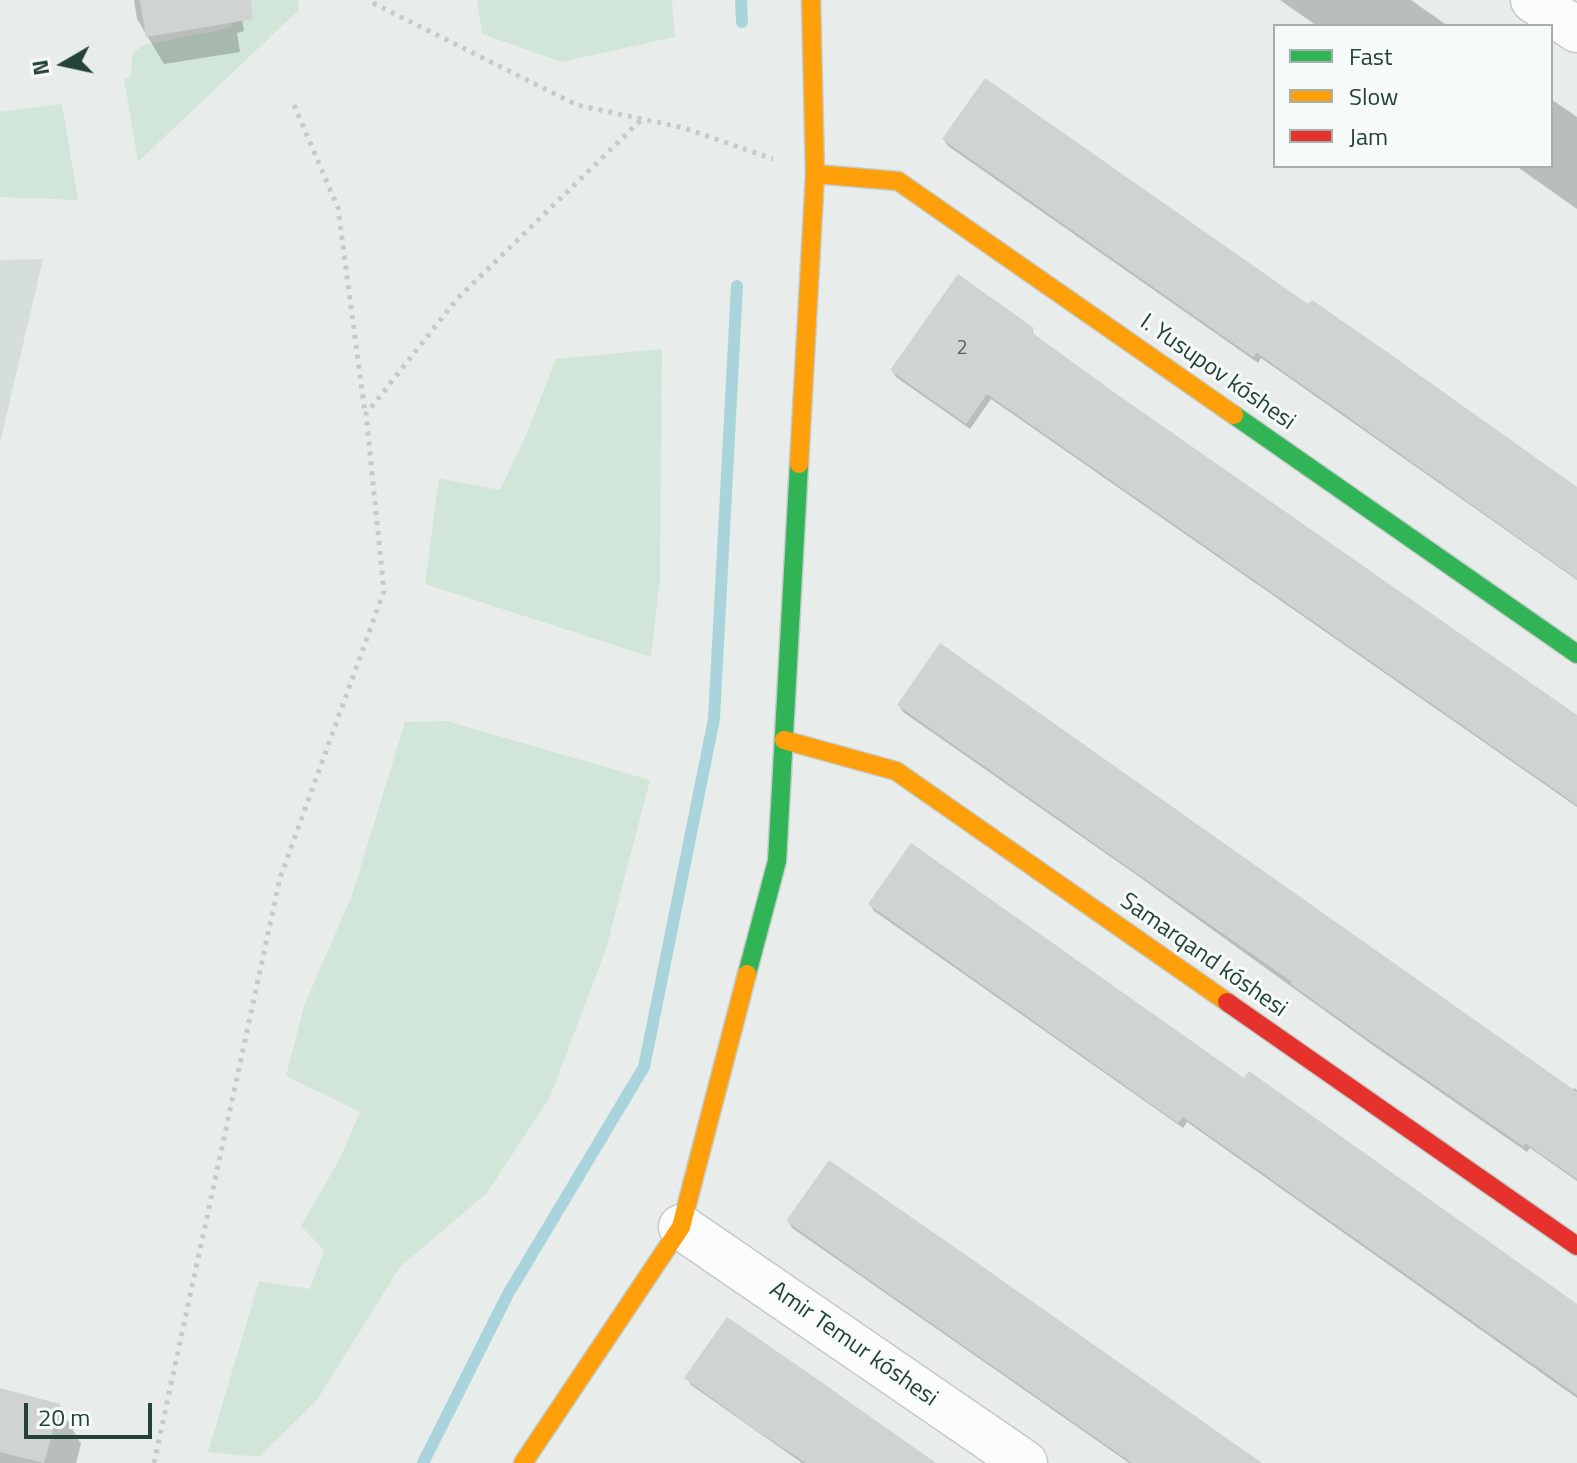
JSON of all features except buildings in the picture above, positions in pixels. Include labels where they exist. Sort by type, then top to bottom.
[{"type":"street","points":[[523,1463],[681,1227],[777,861],[815,174],[811,0]]},
{"type":"street","points":[[1533,0],[1577,30]]},
{"type":"street","name":"I. Yusupov kóshesi","points":[[815,174],[898,181],[1577,654]]},
{"type":"street","name":"Samarqand kóshesi","points":[[784,740],[896,771],[1577,1246]]},
{"type":"street","name":"Amir Temur kóshesi","points":[[681,1227],[1025,1463]]},
{"type":"path","points":[[373,3],[577,105],[684,128],[815,174]]},
{"type":"path","points":[[154,1463],[280,878],[384,591],[366,414],[338,208],[294,105]]},
{"type":"path","points":[[366,414],[457,299],[642,119]]},
{"type":"shaded area","points":[[43,259],[0,443],[0,260]]},
{"type":"green space","points":[[235,0],[298,0],[299,10],[138,162],[124,80],[131,75],[132,54],[143,45],[231,28],[237,13]]},
{"type":"green space","points":[[477,0],[672,0],[675,37],[562,62],[482,34]]},
{"type":"green space","points":[[62,104],[78,200],[0,197],[0,112]]},
{"type":"green space","points":[[662,349],[660,579],[651,657],[425,584],[439,478],[500,490],[527,433],[556,359]]},
{"type":"green space","points":[[447,721],[650,780],[606,949],[550,1097],[487,1193],[400,1267],[317,1400],[259,1457],[208,1452],[259,1281],[310,1289],[324,1250],[301,1226],[339,1160],[360,1112],[286,1076],[304,1006],[352,895],[405,722]]},
{"type":"waterway","points":[[741,0],[742,22]]},
{"type":"waterway","points":[[423,1463],[508,1294],[644,1067],[714,719],[737,286]]},
{"type":"traffic: fast","points":[[1234,415],[1577,654]]},
{"type":"traffic: fast","points":[[747,974],[777,861],[799,464]]},
{"type":"traffic: slow","points":[[799,464],[815,174],[811,0]]},
{"type":"traffic: slow","points":[[815,174],[898,181],[1234,415]]},
{"type":"traffic: slow","points":[[784,740],[896,771],[1227,1002]]},
{"type":"traffic: slow","points":[[523,1463],[681,1227],[747,974]]},
{"type":"traffic: jam","points":[[1227,1002],[1577,1246]]}]
